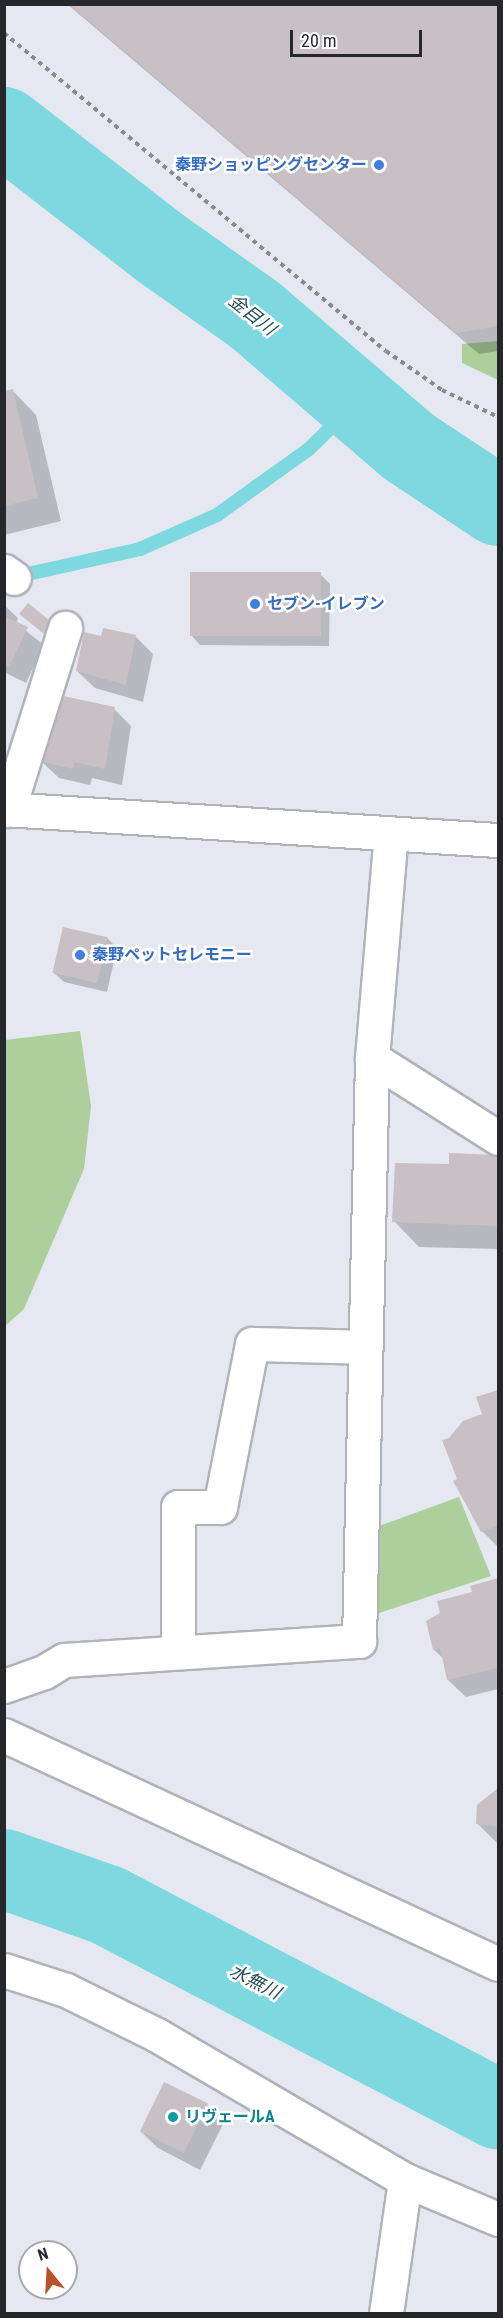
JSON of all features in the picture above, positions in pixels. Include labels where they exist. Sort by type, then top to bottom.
[{"type":"street","points":[[65,628],[6,809],[498,840]]},
{"type":"street","points":[[4,1686],[44,1672],[64,1660],[178,1650],[359,1641],[372,1058],[391,834]]},
{"type":"street","points":[[372,1058],[498,1138]]},
{"type":"street","points":[[178,1650],[178,1507],[220,1507],[252,1344],[364,1347]]},
{"type":"street","points":[[4,1735],[498,1964]]},
{"type":"street","points":[[4,1970],[66,1990],[157,2036],[405,2180],[498,2219]]},
{"type":"street","points":[[387,2313],[405,2180]]},
{"type":"path","points":[[4,33],[386,351],[442,390],[498,417]]},
{"type":"green space","points":[[498,341],[498,380],[462,363],[462,344]]},
{"type":"green space","points":[[80,1031],[91,1106],[84,1169],[24,1309],[5,1326],[5,1040]]},
{"type":"green space","points":[[459,1497],[491,1576],[373,1615],[379,1526]]},
{"type":"building","name":"秦野ショッピングセンター","points":[[69,4],[498,4],[498,326],[456,333]]},
{"type":"building","points":[[13,389],[38,498],[4,506],[4,391]]},
{"type":"building","name":"セブン-イレブン","points":[[190,572],[321,572],[321,636],[190,636]]},
{"type":"building","points":[[28,603],[53,623],[44,634],[19,614]]},
{"type":"building","points":[[4,616],[28,627],[9,667],[4,664]]},
{"type":"building","points":[[103,628],[136,635],[126,685],[76,671],[84,632],[101,636]]},
{"type":"building","points":[[63,696],[115,707],[105,769],[74,762],[73,769],[40,761],[50,715],[58,717]]},
{"type":"building","name":"秦野ペットセレモニー","points":[[63,927],[108,937],[97,983],[52,973]]},
{"type":"building","points":[[449,1153],[498,1155],[498,1226],[392,1222],[395,1163],[449,1164]]},
{"type":"building","points":[[498,1390],[498,1526],[481,1532],[453,1481],[457,1479],[442,1440],[449,1438],[463,1421],[482,1414],[476,1397]]},
{"type":"building","points":[[498,1578],[498,1668],[447,1680],[440,1648],[433,1650],[426,1621],[440,1613],[437,1601],[472,1592],[470,1586]]},
{"type":"building","points":[[498,1788],[498,1827],[476,1824],[477,1805]]},
{"type":"building","name":"リヴェールA","points":[[164,2082],[208,2103],[184,2153],[140,2131]]},
{"type":"waterway","name":"金目川","points":[[4,127],[159,247],[255,315],[409,447],[498,506]]},
{"type":"waterway","points":[[32,573],[140,549],[217,515],[309,449],[357,402]]},
{"type":"waterway","name":"水無川","points":[[4,1869],[107,1905],[498,2109]]},
{"type":"place","name":"秦野ショッピングセンター","points":[[379,165]]},
{"type":"place","name":"セブン-イレブン","points":[[255,604]]},
{"type":"place","name":"秦野ペットセレモニー","points":[[80,955]]},
{"type":"place","name":"リヴェールA","points":[[173,2117]]}]
